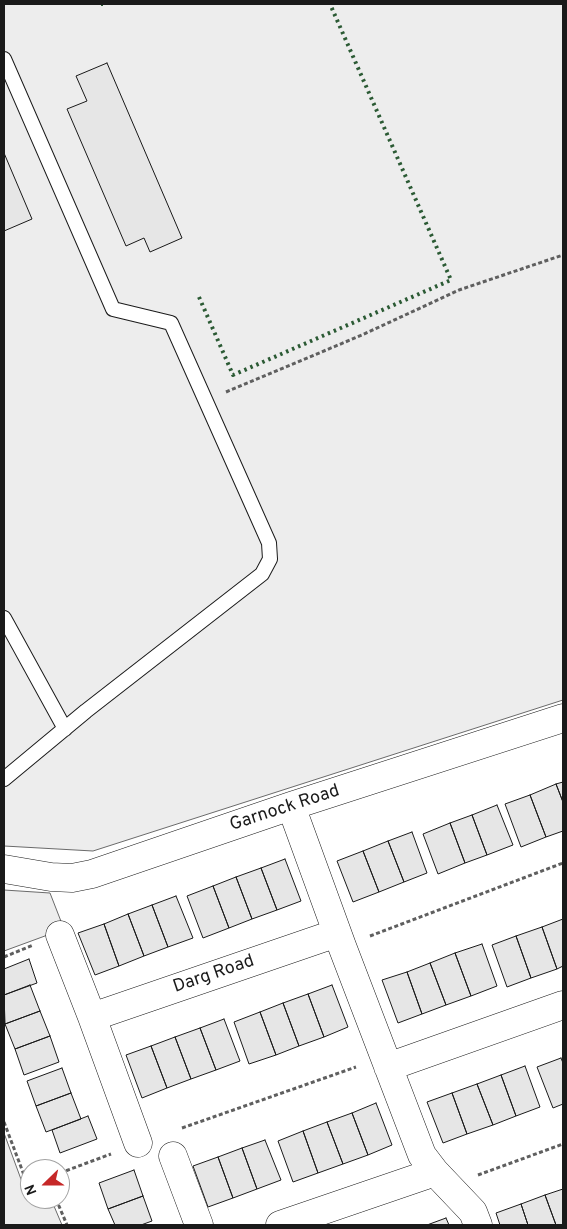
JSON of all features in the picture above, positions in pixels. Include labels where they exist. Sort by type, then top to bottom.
[{"type":"street","name":"Garnock Road","points":[[4,869],[51,877],[72,878],[92,874],[291,806],[563,718]]},
{"type":"street","points":[[291,806],[339,940],[422,1155],[474,1212],[478,1225]]},
{"type":"street","points":[[60,935],[138,1143]]},
{"type":"street","name":"Darg Road","points":[[92,1017],[339,940]]},
{"type":"street","points":[[386,1062],[563,1005]]},
{"type":"street","points":[[174,1143],[199,1225]]},
{"type":"street","points":[[280,1225],[442,1179]]},
{"type":"lane","points":[[4,59],[113,309],[171,323],[269,543],[270,559],[262,574],[4,779]]},
{"type":"lane","points":[[4,618],[65,729]]},
{"type":"path","points":[[206,400],[362,335],[459,290],[563,255]]},
{"type":"path","points":[[339,940],[563,863]]},
{"type":"path","points":[[174,1143],[386,1062]]},
{"type":"path","points":[[4,1122],[20,1165]]},
{"type":"path","points":[[442,1179],[563,1144]]},
{"type":"path","points":[[60,1209],[67,1225]]},
{"type":"shaded area","points":[[4,4],[563,4],[563,700],[93,851],[4,846]]},
{"type":"shaded area","points":[[4,890],[50,893],[64,929],[4,951]]},
{"type":"shaded area","points":[[4,1133],[20,1177],[20,1209],[55,1209],[62,1225],[4,1225]]},
{"type":"building","points":[[107,63],[182,238],[150,252],[144,238],[126,246],[67,109],[87,101],[76,76]]},
{"type":"building","points":[[4,153],[32,219],[4,231]]},
{"type":"building","points":[[563,782],[563,802],[556,784]]},
{"type":"building","points":[[556,784],[563,802],[563,831],[546,837],[530,795]]},
{"type":"building","points":[[530,795],[546,837],[521,847],[505,804]]},
{"type":"building","points":[[497,805],[513,845],[487,855],[472,815]]},
{"type":"building","points":[[472,815],[487,855],[465,863],[450,823]]},
{"type":"building","points":[[450,823],[465,863],[438,874],[423,834]]},
{"type":"building","points":[[412,832],[427,873],[404,882],[388,841]]},
{"type":"building","points":[[388,841],[404,882],[379,892],[363,851]]},
{"type":"building","points":[[363,851],[379,892],[353,902],[337,861]]},
{"type":"building","points":[[285,859],[301,901],[277,910],[261,868]]},
{"type":"building","points":[[261,868],[277,910],[252,919],[236,877]]},
{"type":"building","points":[[236,877],[252,919],[229,928],[213,886]]},
{"type":"building","points":[[213,886],[229,928],[203,938],[187,896]]},
{"type":"building","points":[[176,896],[193,938],[168,947],[152,905]]},
{"type":"building","points":[[152,905],[168,947],[144,956],[128,914]]},
{"type":"building","points":[[128,914],[144,956],[119,966],[104,924]]},
{"type":"building","points":[[563,919],[563,966],[557,969],[542,927]]},
{"type":"building","points":[[104,924],[119,966],[95,975],[78,933]]},
{"type":"building","points":[[542,927],[557,969],[531,978],[516,936]]},
{"type":"building","points":[[516,936],[531,978],[507,987],[492,945]]},
{"type":"building","points":[[482,944],[497,986],[471,996],[455,953]]},
{"type":"building","points":[[455,953],[471,996],[446,1005],[430,963]]},
{"type":"building","points":[[29,959],[37,983],[4,995],[4,969]]},
{"type":"building","points":[[430,963],[446,1005],[422,1014],[407,972]]},
{"type":"building","points":[[407,972],[422,1014],[398,1023],[382,980]]},
{"type":"building","points":[[30,985],[40,1011],[5,1024],[4,995]]},
{"type":"building","points":[[332,985],[348,1027],[324,1037],[308,994]]},
{"type":"building","points":[[308,994],[324,1037],[299,1046],[283,1003]]},
{"type":"building","points":[[283,1003],[299,1046],[276,1055],[260,1012]]},
{"type":"building","points":[[40,1011],[50,1036],[15,1049],[5,1024]]},
{"type":"building","points":[[260,1012],[276,1055],[249,1064],[234,1022]]},
{"type":"building","points":[[224,1019],[240,1061],[216,1070],[200,1028]]},
{"type":"building","points":[[200,1028],[216,1070],[191,1079],[175,1037]]},
{"type":"building","points":[[50,1036],[59,1062],[24,1075],[15,1049]]},
{"type":"building","points":[[175,1037],[191,1079],[167,1088],[151,1046]]},
{"type":"building","points":[[151,1046],[167,1088],[142,1098],[126,1055]]},
{"type":"building","points":[[561,1058],[563,1063],[563,1104],[553,1108],[537,1067]]},
{"type":"building","points":[[525,1066],[540,1107],[516,1116],[501,1075]]},
{"type":"building","points":[[62,1068],[71,1093],[36,1106],[27,1081]]},
{"type":"building","points":[[501,1075],[516,1116],[493,1125],[477,1084]]},
{"type":"building","points":[[477,1084],[493,1125],[467,1134],[452,1093]]},
{"type":"building","points":[[71,1093],[81,1119],[46,1132],[36,1106]]},
{"type":"building","points":[[452,1093],[467,1134],[443,1143],[427,1102]]},
{"type":"building","points":[[376,1103],[392,1145],[368,1155],[352,1113]]},
{"type":"building","points":[[352,1113],[368,1155],[343,1164],[327,1122]]},
{"type":"building","points":[[88,1116],[97,1139],[60,1153],[52,1130]]},
{"type":"building","points":[[327,1122],[343,1164],[318,1173],[303,1131]]},
{"type":"building","points":[[303,1131],[318,1173],[293,1182],[278,1141]]},
{"type":"building","points":[[265,1140],[281,1180],[257,1189],[242,1148]]},
{"type":"building","points":[[242,1148],[257,1189],[233,1198],[218,1157]]},
{"type":"building","points":[[218,1157],[233,1198],[208,1207],[193,1166]]},
{"type":"building","points":[[134,1170],[143,1196],[108,1209],[99,1183]]},
{"type":"building","points":[[563,1189],[563,1225],[556,1225],[545,1195]]},
{"type":"building","points":[[545,1195],[556,1225],[528,1225],[521,1204]]},
{"type":"building","points":[[143,1196],[152,1221],[141,1225],[115,1225],[108,1209]]},
{"type":"building","points":[[521,1204],[528,1225],[500,1225],[496,1213]]},
{"type":"building","points":[[446,1218],[449,1225],[427,1225]]},
{"type":"hedge","points":[[199,297],[233,375],[451,280],[330,4]]}]
